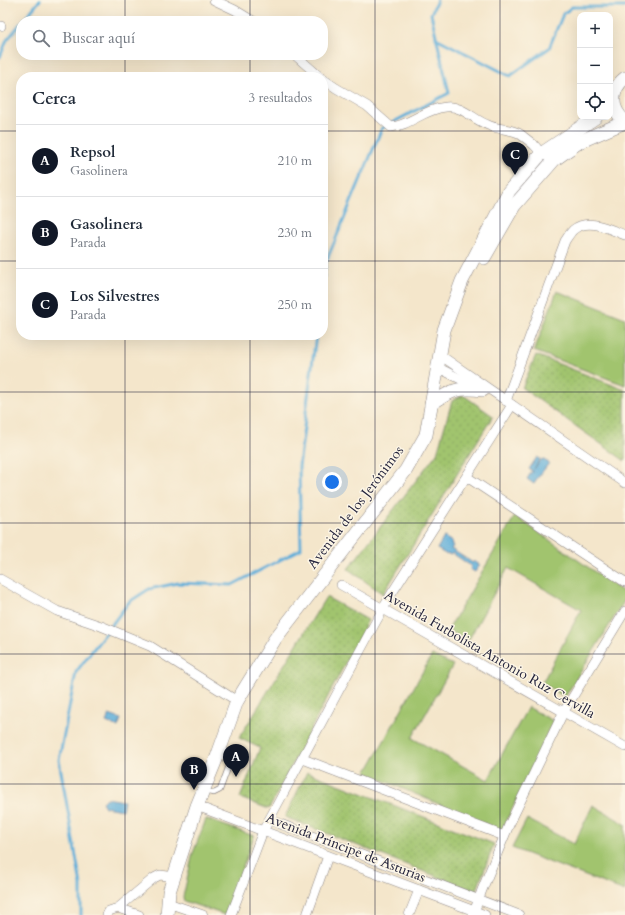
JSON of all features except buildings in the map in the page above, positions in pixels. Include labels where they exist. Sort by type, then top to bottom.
[{"type":"main road","points":[[447,322],[514,206],[554,160],[579,142],[625,122],[616,111],[613,94],[625,78]]},
{"type":"main road","name":"Avenida de los Jerónimos","points":[[167,909],[169,892],[197,806],[237,701],[275,640],[406,470],[426,435],[444,330],[462,281],[509,191],[541,154],[592,120]]},
{"type":"main road","points":[[431,404],[448,393],[458,389],[466,388],[489,391]]},
{"type":"street","points":[[214,0],[245,16]]},
{"type":"street","points":[[301,60],[314,72]]},
{"type":"street","points":[[328,82],[367,106],[387,124],[396,127],[438,108],[454,107],[488,125],[519,133],[535,146],[541,154],[554,160]]},
{"type":"street","points":[[231,915],[264,831],[383,608],[467,477],[509,403],[565,241],[572,230],[582,225],[593,224],[625,235]]},
{"type":"street","points":[[439,361],[509,403],[625,483]]},
{"type":"street","points":[[467,477],[625,582]]},
{"type":"street","points":[[0,580],[57,611],[112,630],[150,646],[237,701]]},
{"type":"street","name":"Avenida Futbolista Antonio Ruz Cervilla","points":[[341,585],[625,747]]},
{"type":"street","points":[[474,913],[504,836],[563,713],[625,611]]},
{"type":"street","points":[[303,759],[504,836]]},
{"type":"street","name":"Avenida Príncipe de Asturias","points":[[197,806],[419,890],[474,913],[485,915]]},
{"type":"street","name":"Avenida Príncipe de Asturias","points":[[270,820],[520,915]]},
{"type":"street","points":[[309,914],[328,856]]},
{"type":"street","points":[[107,915],[109,911],[118,908],[154,878],[160,875],[175,877]]},
{"type":"street","points":[[409,915],[419,890]]},
{"type":"street","points":[[118,908],[138,915]]},
{"type":"street","points":[[167,909],[203,915]]},
{"type":"green space","points":[[557,291],[625,318],[625,385],[534,351]]},
{"type":"green space","points":[[536,355],[625,390],[625,461],[522,388]]},
{"type":"green space","points":[[463,395],[493,416],[383,594],[348,569],[437,453],[452,401]]},
{"type":"green space","points":[[515,516],[625,593],[625,600],[565,697],[542,683],[581,610],[508,568],[468,641],[448,630]]},
{"type":"green space","points":[[326,597],[368,620],[269,809],[240,798],[260,748],[239,738]]},
{"type":"green space","points":[[432,655],[453,665],[412,738],[488,780],[528,707],[553,721],[502,831],[366,773]]},
{"type":"green space","points":[[307,772],[494,844],[476,892],[285,817]]},
{"type":"green space","points":[[593,805],[625,824],[625,891],[512,848],[527,819],[574,844]]},
{"type":"green space","points":[[206,819],[254,836],[225,915],[184,901],[183,897],[193,853]]},
{"type":"water","points":[[537,457],[540,459],[534,469],[542,459],[549,463],[534,484],[527,479],[532,471],[534,472],[529,469]]},
{"type":"water","points":[[444,537],[452,542],[451,545],[453,546],[451,549],[473,563],[474,561],[480,565],[475,572],[470,569],[471,566],[452,553],[451,555],[447,555],[437,549]]},
{"type":"water","points":[[109,715],[121,719],[118,727],[106,722]]},
{"type":"water","points":[[106,798],[124,801],[122,810],[105,807],[102,802]]},
{"type":"waterway","points":[[27,16],[40,0]]},
{"type":"waterway","points":[[328,257],[382,128],[449,93],[431,14],[437,0]]},
{"type":"waterway","points":[[436,38],[510,76],[549,48],[563,14],[572,7],[625,7]]},
{"type":"waterway","points":[[0,57],[7,40],[16,29]]},
{"type":"waterway","points":[[81,915],[81,885],[59,760],[76,672],[129,602],[149,589],[178,583],[232,585],[301,549],[299,466],[315,340]]},
{"type":"place","name":"Los Silvestres","points":[[515,175]]},
{"type":"place","name":"Repsol","points":[[236,777]]},
{"type":"place","name":"Gasolinera","points":[[194,790]]}]
